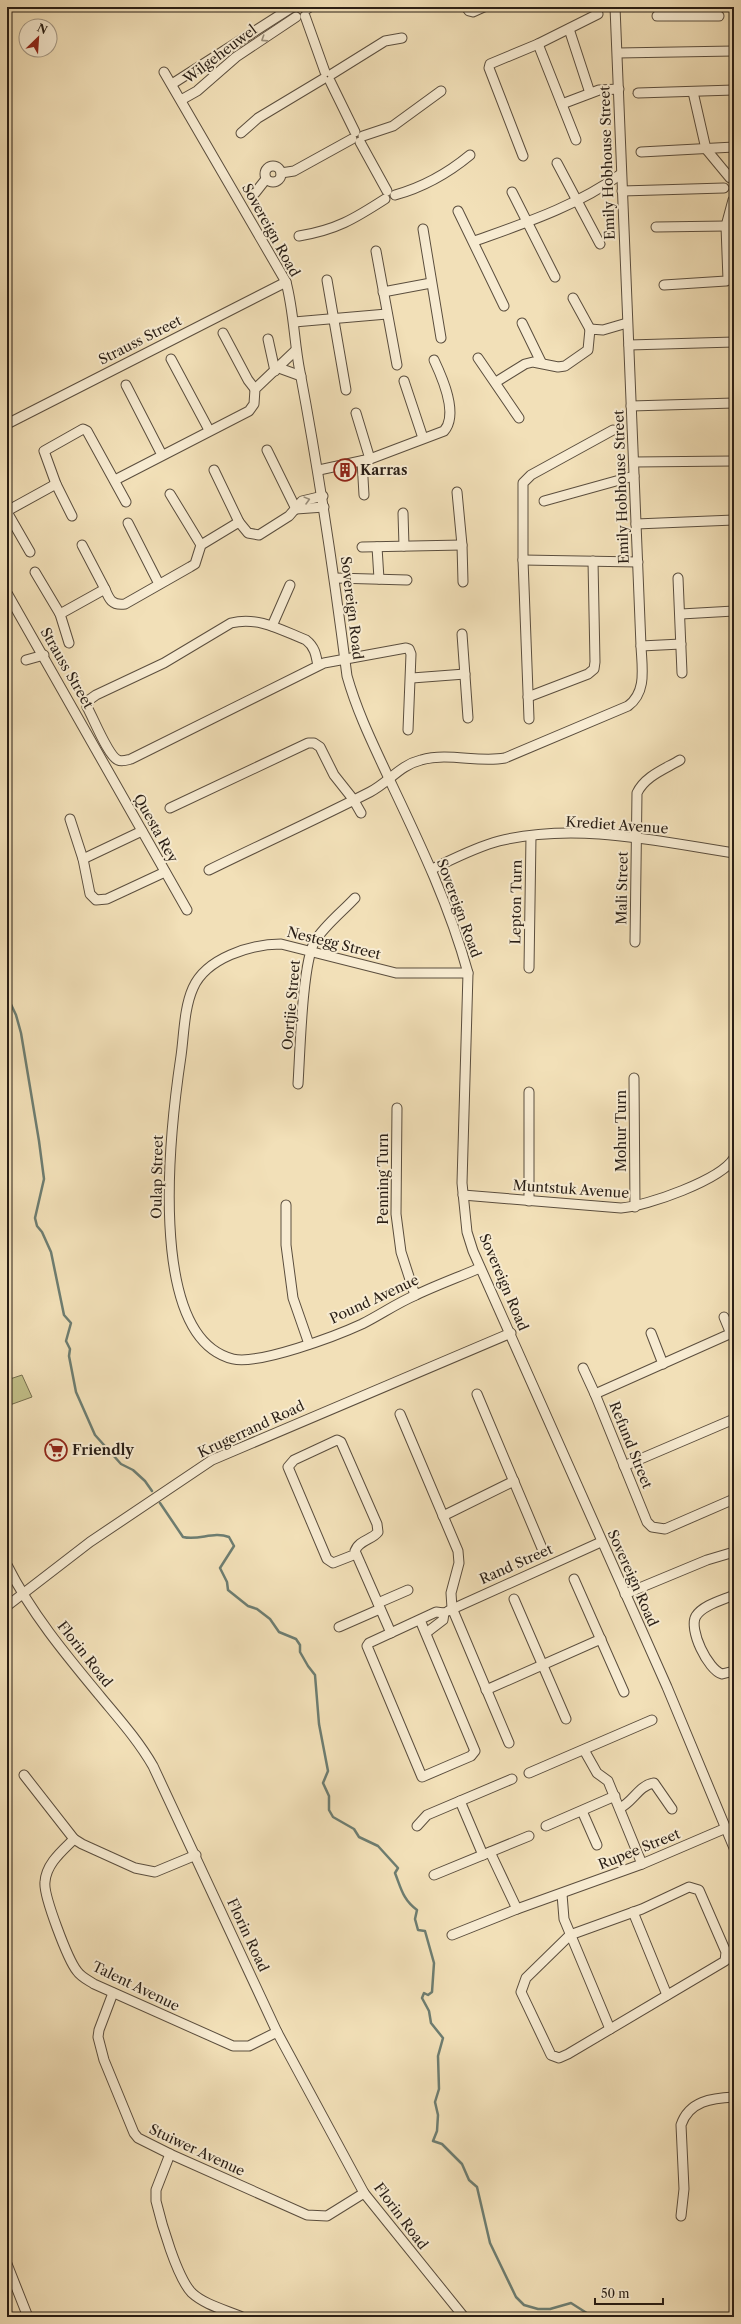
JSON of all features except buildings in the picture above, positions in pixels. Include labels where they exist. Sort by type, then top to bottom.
[{"type":"street","points":[[466,7],[469,11],[473,12],[484,7]]},
{"type":"street","name":"Emily Hobhouse Street","points":[[209,870],[372,791],[405,766],[432,757],[494,760],[505,758],[628,706],[635,701],[640,693],[642,679],[638,562],[615,7]]},
{"type":"street","points":[[291,8],[292,13],[305,11],[327,76],[389,195]]},
{"type":"street","name":"Wilgeheuwel","points":[[172,84],[291,8]]},
{"type":"street","name":"Wilgeheuwel","points":[[181,100],[197,91],[236,57],[305,11]]},
{"type":"street","points":[[658,16],[690,12],[719,16]]},
{"type":"street","points":[[523,156],[489,68],[493,62],[538,44],[598,14]]},
{"type":"street","points":[[569,29],[590,93]]},
{"type":"street","points":[[241,133],[258,118],[385,41],[402,38]]},
{"type":"street","points":[[538,44],[576,140]]},
{"type":"street","points":[[618,53],[734,51]]},
{"type":"street","name":"Sovereign Road","points":[[164,72],[286,282],[294,322],[296,350],[319,470],[335,578],[347,676],[355,704],[432,869],[460,944],[468,973],[463,1195],[467,1232],[480,1268],[511,1333],[601,1542],[667,1687],[734,1848]]},
{"type":"street","points":[[562,104],[599,90],[618,89]]},
{"type":"street","points":[[638,93],[734,90]]},
{"type":"street","points":[[255,193],[266,179],[265,172],[272,166],[278,168],[281,173],[294,171],[358,137],[393,126],[441,91]]},
{"type":"street","points":[[693,92],[706,149],[732,176],[724,188]]},
{"type":"street","points":[[641,152],[734,147]]},
{"type":"street","points":[[299,236],[324,232],[348,223],[389,195],[417,189],[439,178],[470,155]]},
{"type":"street","points":[[557,163],[600,244]]},
{"type":"street","points":[[475,241],[529,223],[603,187],[621,174]]},
{"type":"street","points":[[622,191],[724,188]]},
{"type":"street","points":[[664,285],[726,282],[729,277],[726,226],[733,200],[724,188]]},
{"type":"street","points":[[512,192],[555,277]]},
{"type":"street","points":[[458,211],[475,241],[504,306]]},
{"type":"street","points":[[656,227],[726,226]]},
{"type":"street","points":[[423,229],[441,338]]},
{"type":"street","points":[[376,251],[397,365]]},
{"type":"street","points":[[327,280],[346,390]]},
{"type":"street","name":"Strauss Street","points":[[7,424],[286,282]]},
{"type":"street","points":[[383,292],[431,283]]},
{"type":"street","points":[[496,382],[525,364],[541,362],[558,367],[566,366],[586,353],[590,347],[590,329],[573,298]]},
{"type":"street","points":[[294,322],[387,314]]},
{"type":"street","points":[[522,323],[541,362]]},
{"type":"street","points":[[590,329],[603,330],[627,323]]},
{"type":"street","points":[[115,480],[209,430],[249,411],[254,404],[255,389],[248,380],[223,333]]},
{"type":"street","points":[[268,339],[277,369]]},
{"type":"street","points":[[629,345],[734,342]]},
{"type":"street","points":[[255,389],[296,350]]},
{"type":"street","points":[[478,358],[496,382],[519,418]]},
{"type":"street","points":[[171,359],[209,430]]},
{"type":"street","points":[[319,470],[366,460],[444,430],[450,420],[448,394],[434,360]]},
{"type":"street","points":[[277,369],[301,376]]},
{"type":"street","points":[[404,381],[423,438]]},
{"type":"street","points":[[126,385],[162,455]]},
{"type":"street","points":[[631,406],[734,403]]},
{"type":"street","points":[[356,413],[366,460],[364,495]]},
{"type":"street","points":[[72,516],[56,484],[44,450],[84,429],[87,431],[126,502]]},
{"type":"street","points":[[529,719],[523,560],[523,483],[526,478],[613,430]]},
{"type":"street","points":[[267,450],[296,509]]},
{"type":"street","points":[[634,462],[734,461]]},
{"type":"street","points":[[214,470],[240,522],[248,533],[259,535],[296,509],[303,500],[323,496]]},
{"type":"street","points":[[544,501],[634,476]]},
{"type":"street","points":[[30,552],[7,512],[56,484]]},
{"type":"street","points":[[457,492],[462,545],[463,582]]},
{"type":"street","points":[[170,494],[201,545]]},
{"type":"street","points":[[296,509],[324,507]]},
{"type":"street","points":[[403,513],[404,546]]},
{"type":"street","points":[[636,524],[734,520]]},
{"type":"street","points":[[82,546],[110,599],[118,605],[125,604],[195,564],[201,545],[240,522]]},
{"type":"street","points":[[128,523],[159,584]]},
{"type":"street","points":[[362,547],[462,545]]},
{"type":"street","points":[[377,547],[379,579]]},
{"type":"street","points":[[523,560],[638,562]]},
{"type":"street","points":[[528,697],[588,674],[594,669],[593,561]]},
{"type":"street","points":[[35,572],[60,614],[69,643]]},
{"type":"street","points":[[335,578],[407,580]]},
{"type":"street","points":[[678,578],[681,614],[682,673]]},
{"type":"street","points":[[272,626],[290,585]]},
{"type":"street","points":[[60,614],[105,589]]},
{"type":"street","name":"Strauss Street","points":[[7,593],[44,655],[102,759]]},
{"type":"street","points":[[681,614],[734,611]]},
{"type":"street","points":[[318,666],[316,652],[312,645],[272,626],[257,621],[243,620],[231,623],[164,663],[89,700],[87,707],[116,758],[123,761],[131,759],[318,666],[345,658],[409,649],[411,654],[412,678],[408,730]]},
{"type":"street","points":[[462,634],[468,718]]},
{"type":"street","points":[[641,646],[681,644]]},
{"type":"street","points":[[26,660],[44,655]]},
{"type":"street","points":[[412,678],[465,674]]},
{"type":"street","points":[[170,808],[308,743],[314,743],[320,747],[334,775],[354,799],[361,813]]},
{"type":"street","name":"Questa Rey","points":[[102,759],[187,910]]},
{"type":"street","name":"Mali Street","points":[[635,942],[637,792],[640,785],[680,760]]},
{"type":"street","points":[[70,819],[82,859],[90,894],[96,900],[107,899],[165,872]]},
{"type":"street","points":[[82,859],[142,831]]},
{"type":"street","name":"Krediet Avenue","points":[[432,869],[499,841],[531,836],[572,833],[637,837],[734,854]]},
{"type":"street","name":"Lepton Turn","points":[[529,968],[531,836]]},
{"type":"street","name":"Oortjie Street","points":[[298,1084],[307,971],[311,951],[323,931],[356,898]]},
{"type":"street","name":"Nestegg Street","points":[[202,976],[220,960],[242,950],[267,944],[281,944],[396,973],[468,973]]},
{"type":"street","name":"Oulap Street","points":[[202,976],[193,988],[188,1004],[173,1104],[168,1188],[172,1261],[183,1302],[197,1335],[211,1348],[233,1359]]},
{"type":"street","name":"Mohur Turn","points":[[634,1078],[635,1207]]},
{"type":"street","points":[[528,1201],[529,1092]]},
{"type":"street","name":"Penning Turn","points":[[397,1108],[396,1214],[402,1252],[415,1295]]},
{"type":"street","name":"Muntstuk Avenue","points":[[463,1195],[621,1208],[635,1207],[654,1202],[718,1174],[734,1158]]},
{"type":"street","points":[[286,1205],[286,1245],[293,1298],[309,1344]]},
{"type":"street","name":"Pound Avenue","points":[[233,1359],[257,1359],[309,1344],[360,1324],[415,1295],[480,1268]]},
{"type":"street","points":[[724,1317],[732,1333]]},
{"type":"street","name":"Krugerrand Road","points":[[7,1606],[90,1542],[212,1460],[511,1333]]},
{"type":"street","points":[[651,1333],[663,1364]]},
{"type":"street","name":"Refund Street","points":[[731,1503],[670,1528],[656,1530],[647,1522],[595,1394],[732,1333]]},
{"type":"street","points":[[583,1368],[595,1394]]},
{"type":"street","points":[[477,1394],[544,1552]]},
{"type":"street","points":[[400,1414],[460,1558],[451,1593],[452,1608],[509,1743]]},
{"type":"street","points":[[624,1466],[734,1419]]},
{"type":"street","points":[[356,1554],[333,1563],[327,1559],[288,1467],[294,1460],[337,1440],[341,1442],[377,1524],[378,1532],[357,1546],[356,1554],[391,1633]]},
{"type":"street","points":[[443,1516],[514,1482]]},
{"type":"street","name":"Rand Street","points":[[444,1614],[452,1608],[601,1542]]},
{"type":"street","points":[[708,1560],[734,1545]]},
{"type":"street","points":[[625,1594],[708,1560],[734,1552]]},
{"type":"street","name":"Florin Road","points":[[7,1565],[23,1594],[62,1651],[138,1741],[153,1766],[196,1855],[277,2032],[364,2193],[464,2317]]},
{"type":"street","points":[[574,1579],[624,1692]]},
{"type":"street","points":[[339,1627],[408,1590]]},
{"type":"street","points":[[734,1595],[704,1609],[696,1615],[694,1622],[694,1634],[713,1669],[722,1674],[734,1670]]},
{"type":"street","points":[[514,1600],[566,1719]]},
{"type":"street","points":[[420,1620],[475,1751],[471,1756],[428,1777],[422,1777],[367,1650],[370,1643],[391,1633],[436,1612],[444,1614],[443,1620],[426,1633]]},
{"type":"street","points":[[486,1690],[601,1639]]},
{"type":"street","points":[[529,1773],[652,1720]]},
{"type":"street","points":[[584,1750],[597,1773],[608,1781],[642,1864]]},
{"type":"street","points":[[24,1775],[74,1840],[135,1868],[154,1872],[196,1855]]},
{"type":"street","points":[[417,1826],[427,1815],[512,1779]]},
{"type":"street","points":[[620,1808],[631,1801],[639,1790],[654,1783],[672,1809]]},
{"type":"street","points":[[546,1826],[615,1796]]},
{"type":"street","points":[[460,1801],[486,1853],[517,1909]]},
{"type":"street","points":[[582,1811],[596,1845]]},
{"type":"street","name":"Rupee Street","points":[[452,1936],[517,1909],[642,1864],[726,1828]]},
{"type":"street","points":[[434,1875],[529,1836]]},
{"type":"street","name":"Talent Avenue","points":[[74,1840],[52,1862],[46,1874],[46,1888],[73,1966],[85,1978],[113,1993],[233,2046],[249,2046],[277,2032]]},
{"type":"street","points":[[689,1887],[695,1887],[699,1890],[726,1952],[724,1961],[568,2054],[555,2058],[548,2052],[523,2000],[521,1992],[522,1982],[570,1935],[633,1912],[689,1887]]},
{"type":"street","points":[[562,1894],[564,1919],[610,2029]]},
{"type":"street","points":[[633,1912],[667,1995]]},
{"type":"street","name":"Stuiwer Avenue","points":[[113,1993],[99,2030],[100,2045],[104,2060],[134,2133],[138,2138],[170,2154],[300,2212],[315,2217],[327,2216],[336,2212],[364,2193]]},
{"type":"street","points":[[682,2216],[684,2189],[681,2136],[684,2116],[703,2101],[734,2097]]},
{"type":"street","points":[[170,2154],[156,2190],[156,2201],[178,2266],[192,2292],[200,2299],[226,2314],[242,2317]]},
{"type":"street","points":[[7,2264],[28,2317]]},
{"type":"shaded area","points":[[22,1375],[32,1397],[7,1406],[7,1380]]},
{"type":"waterway","points":[[7,991],[9,992],[7,995]]},
{"type":"waterway","points":[[7,996],[16,1015],[21,1033],[44,1179],[35,1218],[37,1226],[42,1232],[51,1252],[64,1315],[71,1323],[66,1341],[70,1349],[69,1356],[76,1392],[95,1435],[121,1464],[133,1470],[145,1481],[152,1491]]},
{"type":"waterway","points":[[160,1503],[183,1537],[195,1538],[212,1535],[223,1535],[229,1537],[234,1546],[220,1568],[227,1582],[228,1590],[248,1606],[257,1609],[270,1619],[279,1632],[296,1639],[300,1645],[300,1652],[315,1675],[319,1724],[328,1771],[323,1783],[329,1796],[329,1810],[333,1817],[354,1829],[359,1837],[378,1846],[398,1868],[395,1873],[403,1893],[408,1902],[417,1910],[415,1919],[418,1930],[425,1931],[434,1963],[432,1992],[428,1995],[424,1993],[422,1998],[429,2011],[431,2023],[443,2038],[438,2056],[439,2089],[435,2102],[438,2115],[437,2131],[433,2141],[442,2144],[462,2164],[469,2180],[477,2187],[490,2243],[516,2297],[524,2305],[538,2309],[550,2309],[571,2303],[593,2317]]},
{"type":"place","name":"Karras","points":[[345,470]]},
{"type":"place","name":"Friendly","points":[[56,1450]]}]
